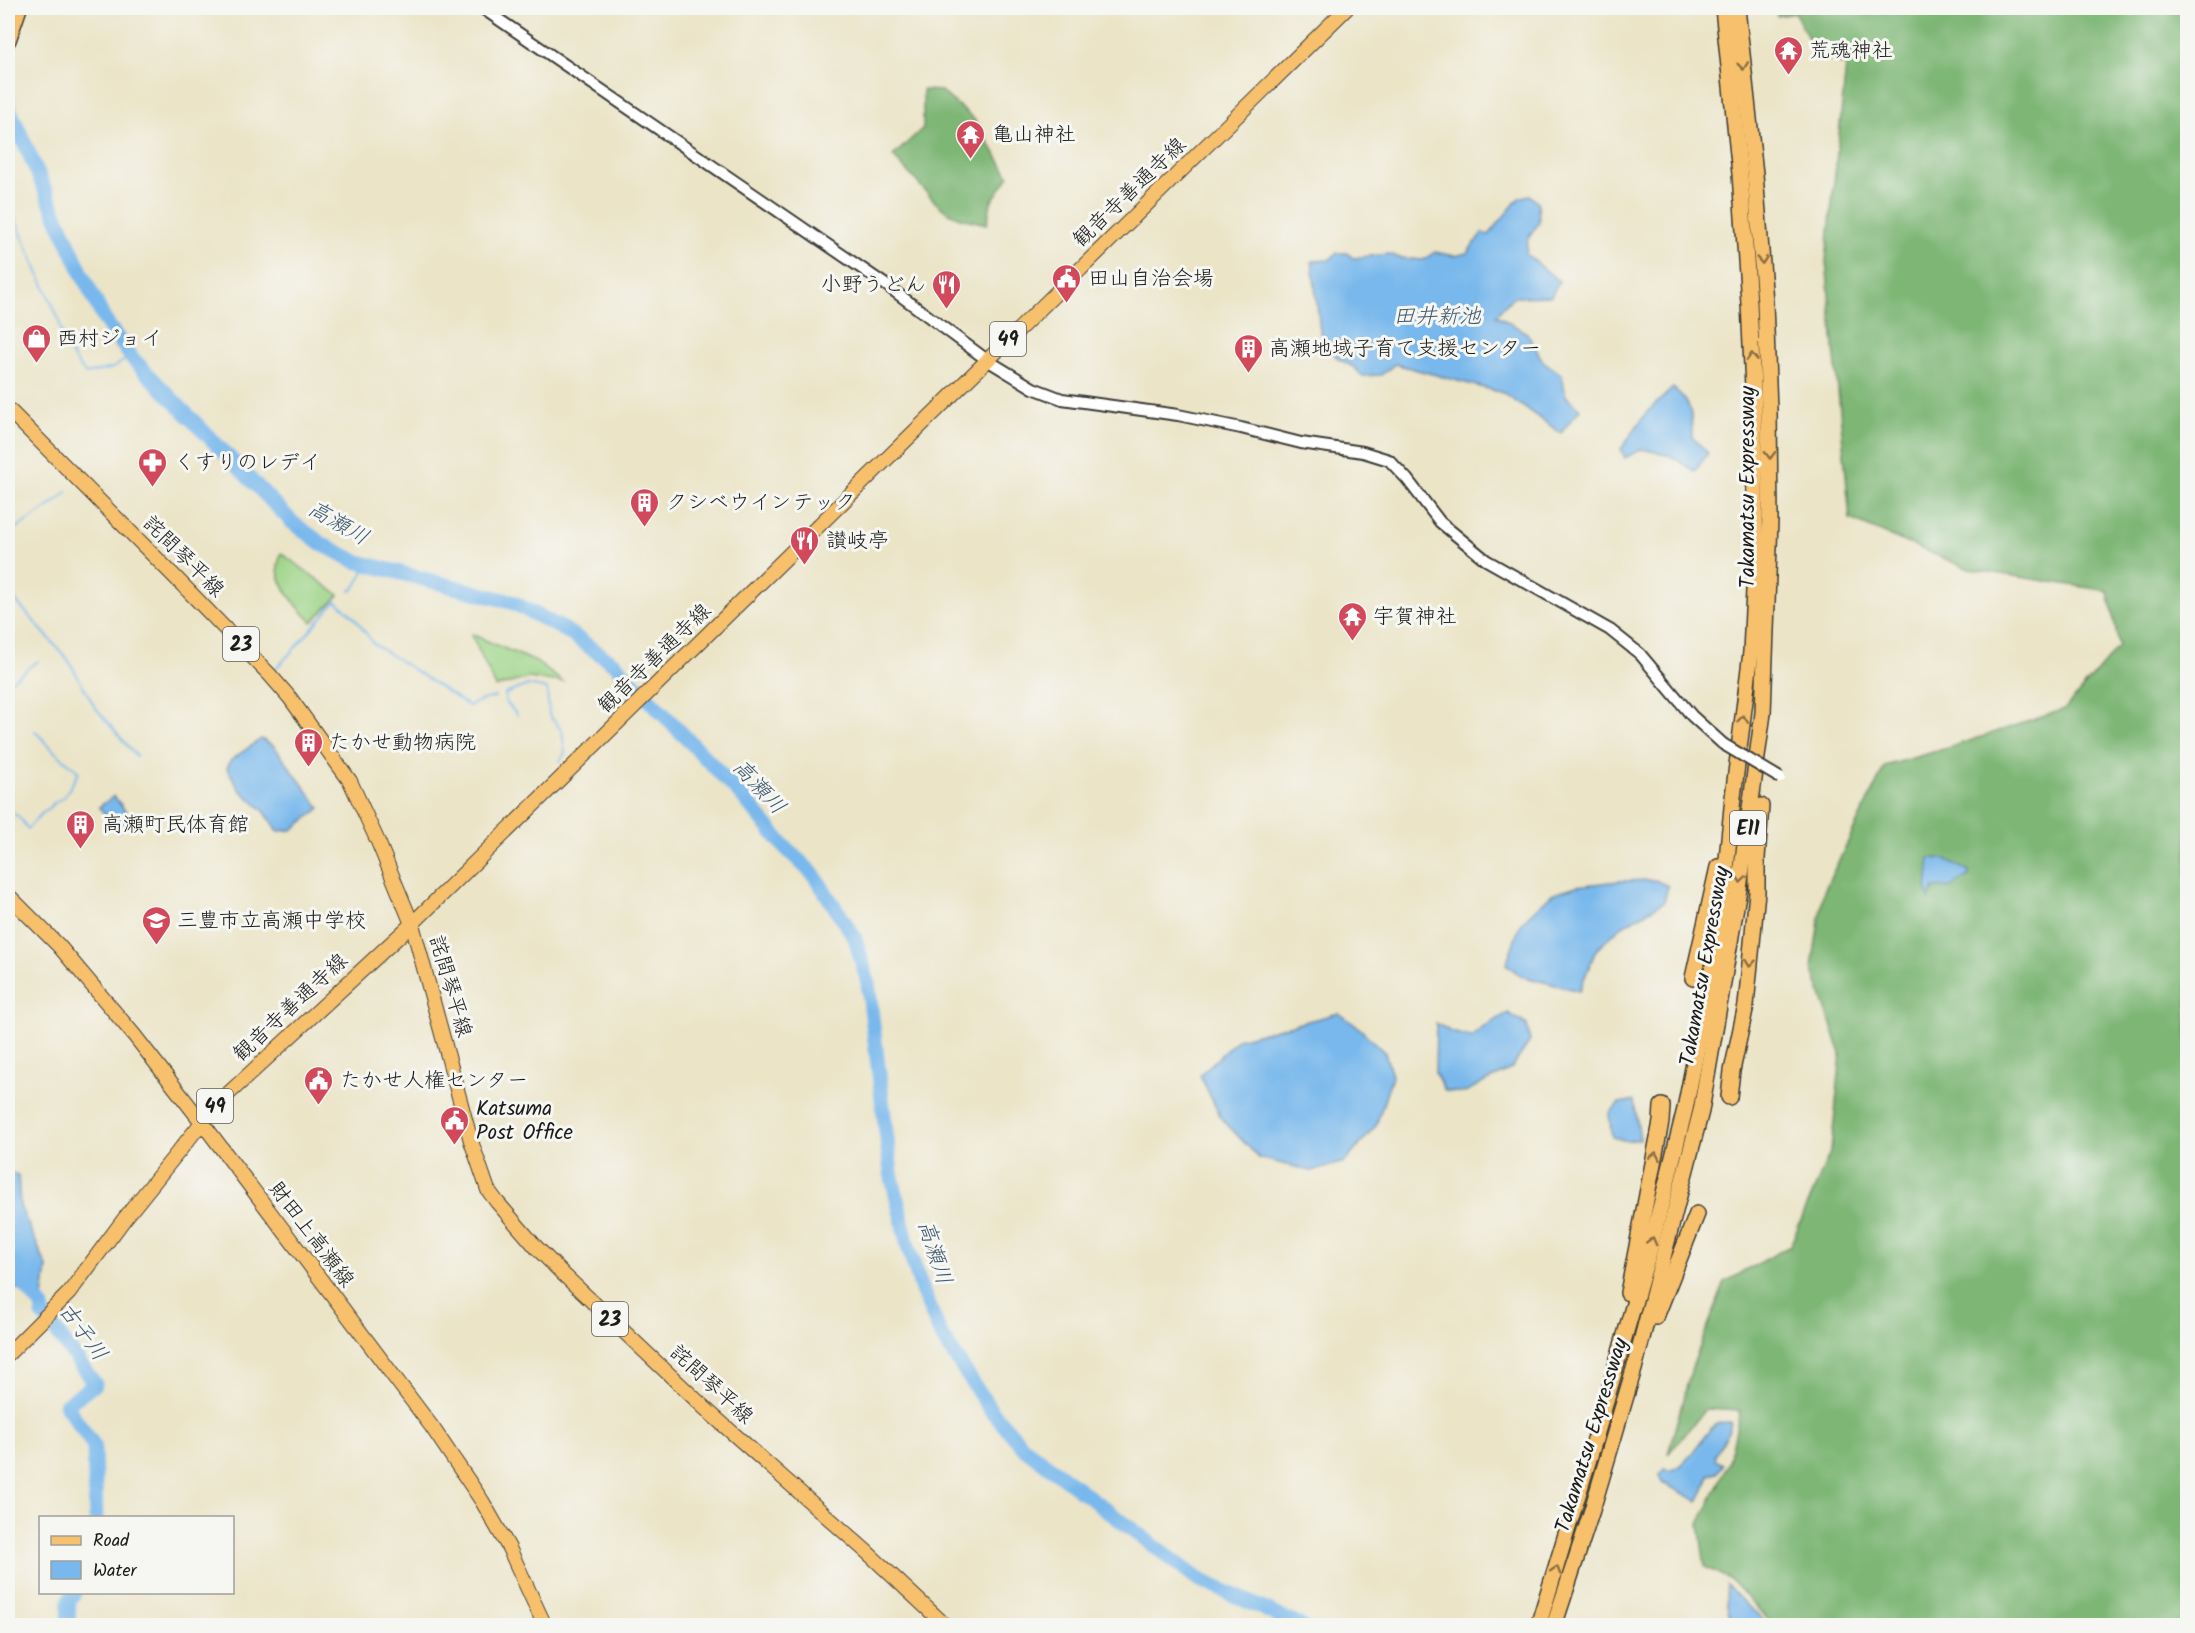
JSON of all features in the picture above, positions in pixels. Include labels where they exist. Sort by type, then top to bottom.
[{"type":"highway","name":"Takamatsu Expressway","points":[[1538,1626],[1652,1241],[1685,1109],[1724,890],[1750,662],[1755,590],[1754,409],[1749,303],[1740,174],[1723,8]]},
{"type":"highway","name":"Takamatsu Expressway","points":[[1554,1626],[1592,1510],[1634,1369],[1701,1111],[1740,889],[1763,713],[1767,654],[1770,509],[1769,410],[1765,302],[1755,174],[1737,8]]},
{"type":"highway","points":[[8,40],[19,9]]},
{"type":"highway","points":[[1729,1097],[1746,1005],[1757,892],[1767,654]]},
{"type":"highway","points":[[1693,978],[1733,797]]},
{"type":"highway","points":[[1595,1439],[1630,1281],[1661,1122],[1662,1106]]},
{"type":"highway","points":[[1634,1369],[1697,1214]]},
{"type":"main road","name":"観音寺善通寺線","points":[[8,1354],[69,1293],[201,1121],[331,997],[412,924],[1347,8]]},
{"type":"main road","name":"詫間琴平線","points":[[8,410],[174,576],[290,698],[350,781],[412,924],[471,1142],[488,1190],[497,1202],[543,1254],[664,1369],[946,1626]]},
{"type":"main road","name":"財田上高瀬線","points":[[8,895],[86,977],[201,1121],[432,1427],[482,1501],[509,1548],[545,1626]]},
{"type":"street","points":[[482,8],[886,285],[987,360],[1033,388],[1062,399],[1178,415],[1301,443],[1364,452],[1389,460],[1407,479],[1440,522],[1486,560],[1610,630],[1640,654],[1692,716],[1723,744],[1780,778]]},
{"type":"green space","points":[[1776,8],[2187,8],[2187,1625],[1773,1625],[1731,1580],[1705,1567],[1699,1524],[1729,1462],[1740,1411],[1706,1409],[1668,1454],[1692,1367],[1725,1282],[1790,1246],[1831,1150],[1841,1054],[1812,968],[1823,893],[1885,766],[2065,709],[2119,646],[2108,591],[1969,569],[1850,519],[1826,261],[1846,66],[1816,54],[1795,13],[1777,16]]},
{"type":"green space","points":[[923,90],[941,91],[974,119],[1009,176],[991,202],[987,224],[960,218],[939,206],[893,156],[923,128]]},
{"type":"green space","points":[[281,553],[339,595],[312,622],[290,597],[282,582],[278,568]]},
{"type":"green space","points":[[471,634],[536,662],[563,682],[528,678],[496,687]]},
{"type":"water","name":"田井新池","points":[[1529,195],[1538,202],[1539,222],[1528,239],[1526,254],[1559,281],[1551,296],[1513,297],[1496,315],[1527,333],[1543,361],[1562,375],[1566,396],[1580,409],[1561,433],[1503,393],[1395,364],[1381,375],[1362,376],[1355,368],[1337,358],[1320,331],[1312,261],[1329,260],[1337,253],[1347,253],[1353,258],[1389,254],[1400,258],[1423,260],[1435,252],[1455,256],[1467,253],[1482,233],[1489,235],[1519,198]]},
{"type":"water","points":[[1673,388],[1684,398],[1690,409],[1692,437],[1708,453],[1695,471],[1671,456],[1642,449],[1625,458],[1621,449],[1646,413]]},
{"type":"water","points":[[261,739],[274,746],[320,808],[292,830],[278,831],[264,811],[239,789],[227,768],[231,760]]},
{"type":"water","points":[[114,796],[133,821],[118,832],[99,807]]},
{"type":"water","points":[[1930,858],[1946,859],[1969,872],[1969,876],[1951,887],[1934,888],[1929,899],[1927,889]]},
{"type":"water","points":[[1655,880],[1668,886],[1664,902],[1621,927],[1596,950],[1579,991],[1521,976],[1506,964],[1521,923],[1552,894],[1576,886]]},
{"type":"water","points":[[1339,1013],[1359,1028],[1385,1053],[1392,1076],[1376,1126],[1345,1162],[1311,1171],[1259,1158],[1221,1118],[1200,1075],[1238,1039]]},
{"type":"water","points":[[1508,1013],[1527,1025],[1530,1041],[1511,1069],[1463,1093],[1445,1091],[1435,1073],[1436,1023],[1451,1032],[1472,1037],[1485,1026]]},
{"type":"water","points":[[1634,1101],[1640,1139],[1627,1141],[1612,1137],[1609,1114],[1619,1103]]},
{"type":"water","points":[[8,1172],[18,1175],[20,1206],[47,1267],[43,1298],[8,1286]]},
{"type":"water","points":[[1731,1422],[1727,1435],[1715,1456],[1717,1461],[1723,1464],[1717,1473],[1709,1475],[1698,1501],[1663,1483],[1660,1475],[1664,1469],[1671,1470],[1678,1467],[1711,1429],[1719,1423]]},
{"type":"water","points":[[1727,1585],[1760,1616],[1766,1625],[1735,1625],[1727,1606]]},
{"type":"waterway","name":"高瀬川","points":[[8,106],[104,319],[132,358],[292,522],[322,544],[355,561],[512,602],[565,630],[616,665],[744,798],[784,846],[814,875],[855,938],[868,983],[891,1173],[908,1246],[922,1290],[941,1335],[990,1409],[1023,1447],[1198,1579],[1301,1626]]},
{"type":"waterway","points":[[8,203],[59,320],[65,342],[81,368],[86,374],[113,368],[131,356]]},
{"type":"waterway","points":[[8,534],[67,492]]},
{"type":"waterway","points":[[350,591],[354,589],[368,564]]},
{"type":"waterway","points":[[8,592],[69,661],[95,707],[136,756]]},
{"type":"waterway","points":[[276,668],[336,601],[353,616],[374,644],[469,706],[495,697]]},
{"type":"waterway","points":[[8,683],[38,661]]},
{"type":"waterway","points":[[517,715],[506,702],[505,694],[528,685],[547,689],[549,715],[562,731],[565,753],[560,761]]},
{"type":"waterway","points":[[8,810],[19,817],[28,829],[54,803],[64,797],[79,772],[35,731]]},
{"type":"waterway","name":"古子川","points":[[8,1265],[42,1306],[43,1314],[95,1384],[66,1405],[94,1446],[96,1516]]},
{"type":"waterway","name":"古子川","points":[[68,1626],[69,1601],[73,1594]]},
{"type":"place","name":"荒魂神社","points":[[1788,76]]},
{"type":"place","name":"亀山神社","points":[[971,160]]},
{"type":"place","name":"田山自治会場","points":[[1067,304]]},
{"type":"place","name":"小野うどん","points":[[947,310]]},
{"type":"place","name":"西村ジョイ","points":[[36,364]]},
{"type":"place","name":"高瀬地域子育て支援センター","points":[[1248,374]]},
{"type":"place","name":"くすりのレデイ","points":[[153,488]]},
{"type":"place","name":"クシベウインテック","points":[[645,528]]},
{"type":"place","name":"讃岐亭","points":[[805,566]]},
{"type":"place","name":"宇賀神社","points":[[1352,642]]},
{"type":"place","name":"たかせ動物病院","points":[[308,768]]},
{"type":"place","name":"高瀬町民体育館","points":[[81,850]]},
{"type":"place","name":"三豊市立高瀬中学校","points":[[156,946]]},
{"type":"place","name":"たかせ人権センター","points":[[319,1106]]},
{"type":"place","name":"Katsuma Post Office","points":[[455,1146]]}]
